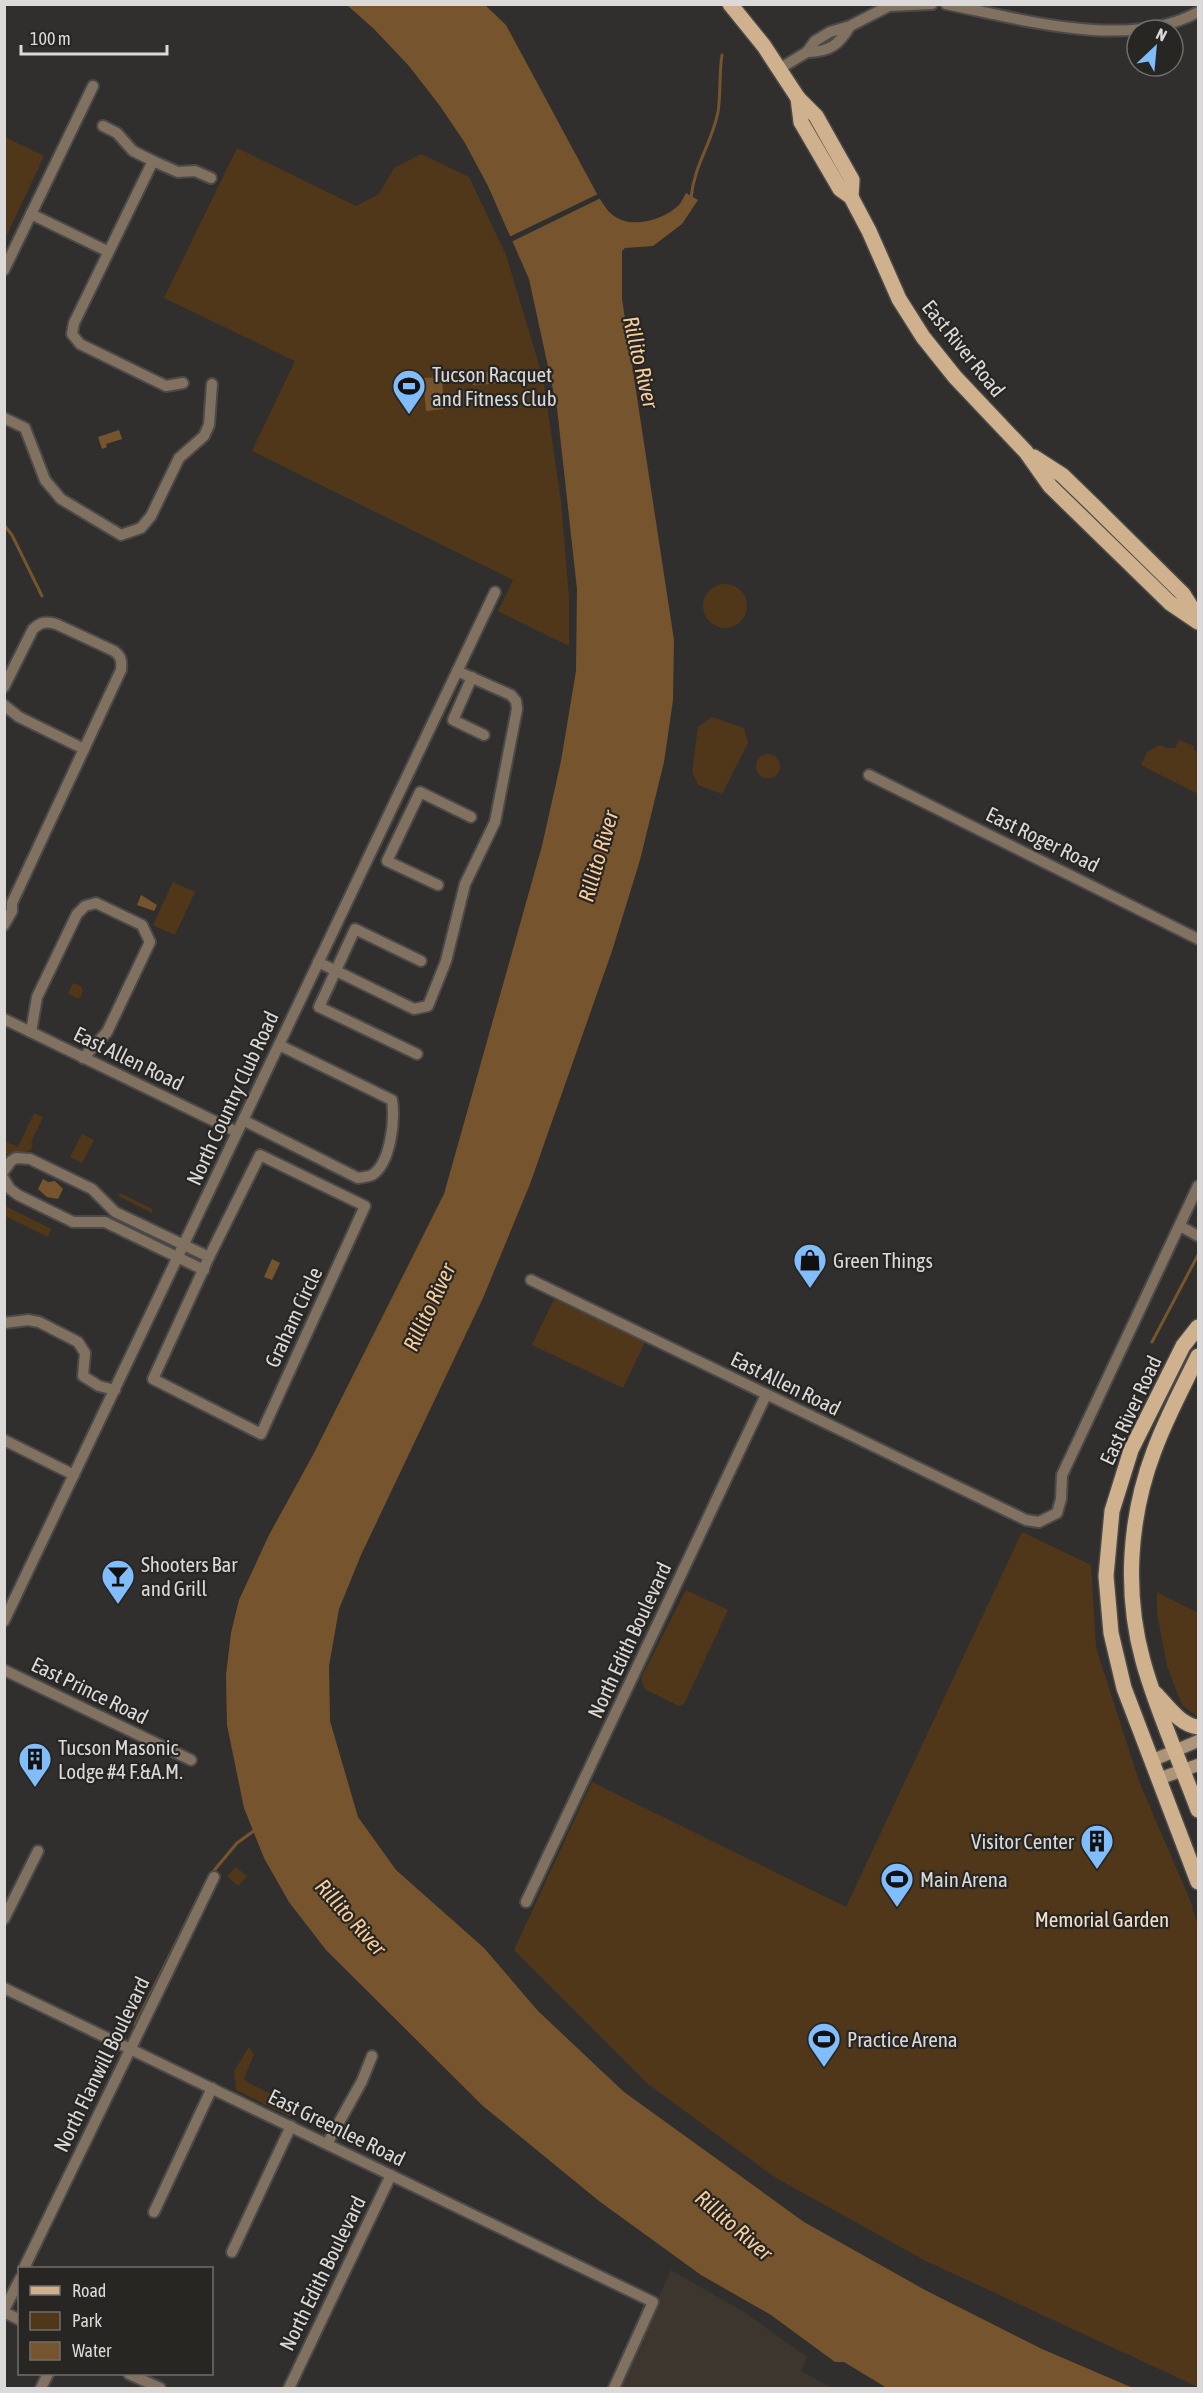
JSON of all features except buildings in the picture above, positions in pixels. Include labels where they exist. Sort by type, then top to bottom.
[{"type":"main road","name":"East River Road","points":[[730,4],[764,45],[798,98],[801,122],[840,189],[851,197],[869,231],[899,299],[923,338],[955,377],[1026,452],[1062,475],[1183,594],[1198,620]]},
{"type":"main road","name":"East River Road","points":[[1198,1327],[1183,1346],[1131,1450],[1116,1491],[1109,1531],[1106,1576],[1111,1632],[1124,1688],[1198,1882]]},
{"type":"main road","name":"East River Road","points":[[1198,1356],[1155,1448],[1144,1480],[1137,1509],[1132,1556],[1133,1607],[1143,1661],[1198,1810]]},
{"type":"main road","points":[[1152,1690],[1188,1725],[1198,1727]]},
{"type":"street","points":[[779,69],[807,52],[823,52],[843,38],[850,26],[889,6],[932,4]]},
{"type":"street","points":[[946,4],[1086,31],[1162,27],[1198,12]]},
{"type":"street","points":[[4,270],[93,86]]},
{"type":"street","points":[[103,126],[117,133],[133,151],[153,161],[177,172],[195,171],[211,178]]},
{"type":"street","points":[[153,161],[107,251],[74,323],[71,337],[80,344],[166,386],[183,383]]},
{"type":"street","points":[[31,214],[107,251]]},
{"type":"street","points":[[4,418],[25,428],[45,480],[61,499],[122,535],[141,528],[151,516],[179,458],[204,436],[208,425],[212,384]]},
{"type":"street","name":"North Country Club Road","points":[[4,1621],[495,592]]},
{"type":"street","points":[[4,687],[33,629],[40,623],[56,624],[119,655],[122,662],[121,670],[84,749],[8,905],[12,911],[4,925]]},
{"type":"street","points":[[318,962],[414,1009],[428,1006],[446,961],[465,884],[493,829],[517,710],[516,701],[511,695],[457,671]]},
{"type":"street","points":[[472,677],[453,720],[484,735]]},
{"type":"street","points":[[4,705],[19,717],[84,749]]},
{"type":"street","name":"East Roger Road","points":[[869,775],[1198,939]]},
{"type":"street","points":[[438,885],[387,861],[404,824],[420,792],[471,817]]},
{"type":"street","points":[[389,815],[404,824]]},
{"type":"street","points":[[32,1032],[38,997],[77,914],[85,906],[96,903],[142,925],[150,942],[107,1032],[83,1058]]},
{"type":"street","points":[[417,1054],[319,1007],[354,929],[421,961]]},
{"type":"street","name":"East Allen Road","points":[[4,1019],[237,1132]]},
{"type":"street","points":[[243,1120],[358,1178],[372,1175],[381,1166],[392,1133],[394,1116],[392,1100],[279,1045]]},
{"type":"street","name":"Graham Circle","points":[[260,1155],[365,1206],[261,1434],[153,1380],[209,1257],[260,1155]]},
{"type":"street","points":[[4,1171],[16,1158],[30,1159],[92,1189],[115,1212],[209,1257]]},
{"type":"street","points":[[4,1179],[10,1189],[18,1195],[73,1222],[105,1222],[204,1270]]},
{"type":"street","name":"East River Road","points":[[1026,1520],[1039,1522],[1057,1514],[1061,1499],[1062,1475],[1198,1186]]},
{"type":"street","points":[[1180,1226],[1198,1236]]},
{"type":"street","name":"East Allen Road","points":[[531,1280],[1026,1520]]},
{"type":"street","points":[[4,1323],[28,1320],[39,1322],[78,1342],[85,1353],[83,1376],[99,1386],[114,1390]]},
{"type":"street","name":"North Edith Boulevard","points":[[526,1902],[766,1395]]},
{"type":"street","points":[[4,1440],[74,1474]]},
{"type":"street","name":"East Prince Road","points":[[4,1671],[191,1760]]},
{"type":"street","points":[[1151,1761],[1198,1741]]},
{"type":"street","points":[[1158,1779],[1198,1765]]},
{"type":"street","points":[[4,1919],[38,1851]]},
{"type":"street","name":"North Flanwill Boulevard","points":[[24,2267],[214,1877]]},
{"type":"street","name":"East Greenlee Road","points":[[4,1988],[653,2302],[614,2388]]},
{"type":"street","points":[[327,2144],[362,2082],[372,2056]]},
{"type":"street","points":[[154,2212],[212,2088]]},
{"type":"street","points":[[232,2252],[291,2127]]},
{"type":"street","name":"North Edith Boulevard","points":[[289,2388],[391,2175]]},
{"type":"street","points":[[18,2283],[4,2311],[18,2319]]},
{"type":"street","points":[[133,2375],[160,2388]]},
{"type":"shaded area","points":[[671,2270],[744,2312],[807,2357],[801,2371],[832,2388],[618,2388]]},
{"type":"green space","points":[[5,137],[44,156],[5,239]]},
{"type":"green space","name":"Tucson Racquet and Fitness Club","points":[[237,148],[356,206],[379,194],[394,168],[421,154],[469,177],[506,255],[543,378],[561,501],[569,597],[569,646],[498,611],[513,580],[252,451],[295,361],[164,298]]},
{"type":"green space","points":[[725,584],[734,585],[741,590],[746,597],[746,615],[741,622],[734,627],[725,628],[716,627],[709,622],[704,615],[703,606],[704,597],[709,590],[716,585]]},
{"type":"green space","points":[[712,717],[744,728],[748,743],[722,794],[698,785],[692,772],[698,727]]},
{"type":"green space","points":[[1179,740],[1194,746],[1193,749],[1198,752],[1198,794],[1141,765],[1147,752],[1160,745],[1175,748]]},
{"type":"green space","points":[[768,754],[776,758],[780,766],[776,774],[768,778],[760,774],[756,766],[760,758]]},
{"type":"green space","points":[[173,882],[195,892],[175,935],[153,925]]},
{"type":"green space","points":[[73,983],[81,986],[83,991],[79,999],[68,994]]},
{"type":"green space","points":[[34,1113],[43,1117],[31,1142],[33,1144],[31,1150],[9,1155],[5,1153],[5,1141],[18,1147]]},
{"type":"green space","points":[[82,1134],[94,1140],[82,1163],[70,1157]]},
{"type":"green space","points":[[120,1193],[152,1209],[152,1213],[118,1196]]},
{"type":"green space","points":[[5,1206],[51,1229],[48,1237],[5,1216]]},
{"type":"green space","points":[[554,1299],[645,1342],[623,1388],[532,1345]]},
{"type":"green space","name":"Memorial Garden","points":[[1022,1532],[1091,1565],[1096,1648],[1140,1784],[1193,1907],[1198,1925],[1198,2387],[924,2260],[776,2178],[648,2084],[514,1950],[592,1782],[846,1907]]},
{"type":"green space","points":[[686,1590],[728,1610],[684,1704],[679,1706],[645,1689],[641,1678]]},
{"type":"green space","points":[[1157,1592],[1198,1613],[1198,1717],[1182,1705],[1167,1666],[1157,1613]]},
{"type":"green space","points":[[236,1867],[247,1876],[238,1886],[227,1876]]},
{"type":"green space","points":[[249,2047],[254,2054],[244,2079],[295,2106],[290,2117],[236,2090],[234,2071]]},
{"type":"water","name":"Rillito River","points":[[347,5],[485,5],[506,25],[597,194],[611,214],[630,222],[648,221],[673,210],[680,204],[686,193],[698,200],[682,224],[653,246],[625,248],[622,251],[622,299],[674,640],[673,700],[664,762],[640,860],[612,951],[530,1184],[483,1298],[361,1555],[339,1609],[329,1666],[330,1721],[358,1817],[396,1870],[484,1948],[538,2011],[624,2092],[804,2222],[925,2290],[1042,2349],[1133,2388],[887,2388],[844,2362],[835,2362],[771,2315],[701,2275],[599,2201],[483,2106],[326,1950],[289,1902],[264,1858],[244,1808],[227,1725],[226,1675],[231,1633],[239,1600],[269,1535],[313,1455],[444,1194],[542,846],[561,761],[576,671],[577,589],[557,408],[529,279],[488,186],[465,143],[409,66],[374,29]]},
{"type":"water","points":[[505,371],[507,383],[473,385],[472,373]]},
{"type":"water","points":[[442,377],[444,409],[426,411],[423,378]]},
{"type":"water","points":[[119,430],[122,439],[106,444],[107,447],[102,449],[98,437]]},
{"type":"water","points":[[141,895],[157,905],[154,911],[137,905]]},
{"type":"water","points":[[43,1179],[48,1182],[55,1181],[63,1189],[58,1199],[47,1197],[38,1189]]},
{"type":"water","points":[[272,1259],[280,1263],[272,1280],[264,1277]]},
{"type":"pier","points":[[600,193],[603,197],[511,242],[509,237]]},
{"type":"waterway","points":[[691,198],[696,175],[718,112],[722,55]]},
{"type":"waterway","points":[[4,525],[12,535],[42,596]]},
{"type":"waterway","points":[[1152,1342],[1198,1255]]},
{"type":"waterway","points":[[212,1873],[237,1843],[255,1830]]},
{"type":"waterway","points":[[135,2025],[197,1900]]},
{"type":"place","name":"Tucson Racquet and Fitness Club","points":[[409,415]]},
{"type":"place","name":"Green Things","points":[[810,1289]]},
{"type":"place","name":"Shooters Bar and Grill","points":[[118,1605]]},
{"type":"place","name":"Tucson Masonic Lodge #4 F.&A.M.","points":[[35,1788]]},
{"type":"place","name":"Visitor Center","points":[[1097,1870]]},
{"type":"place","name":"Main Arena","points":[[897,1908]]},
{"type":"place","name":"Practice Arena","points":[[824,2068]]}]
